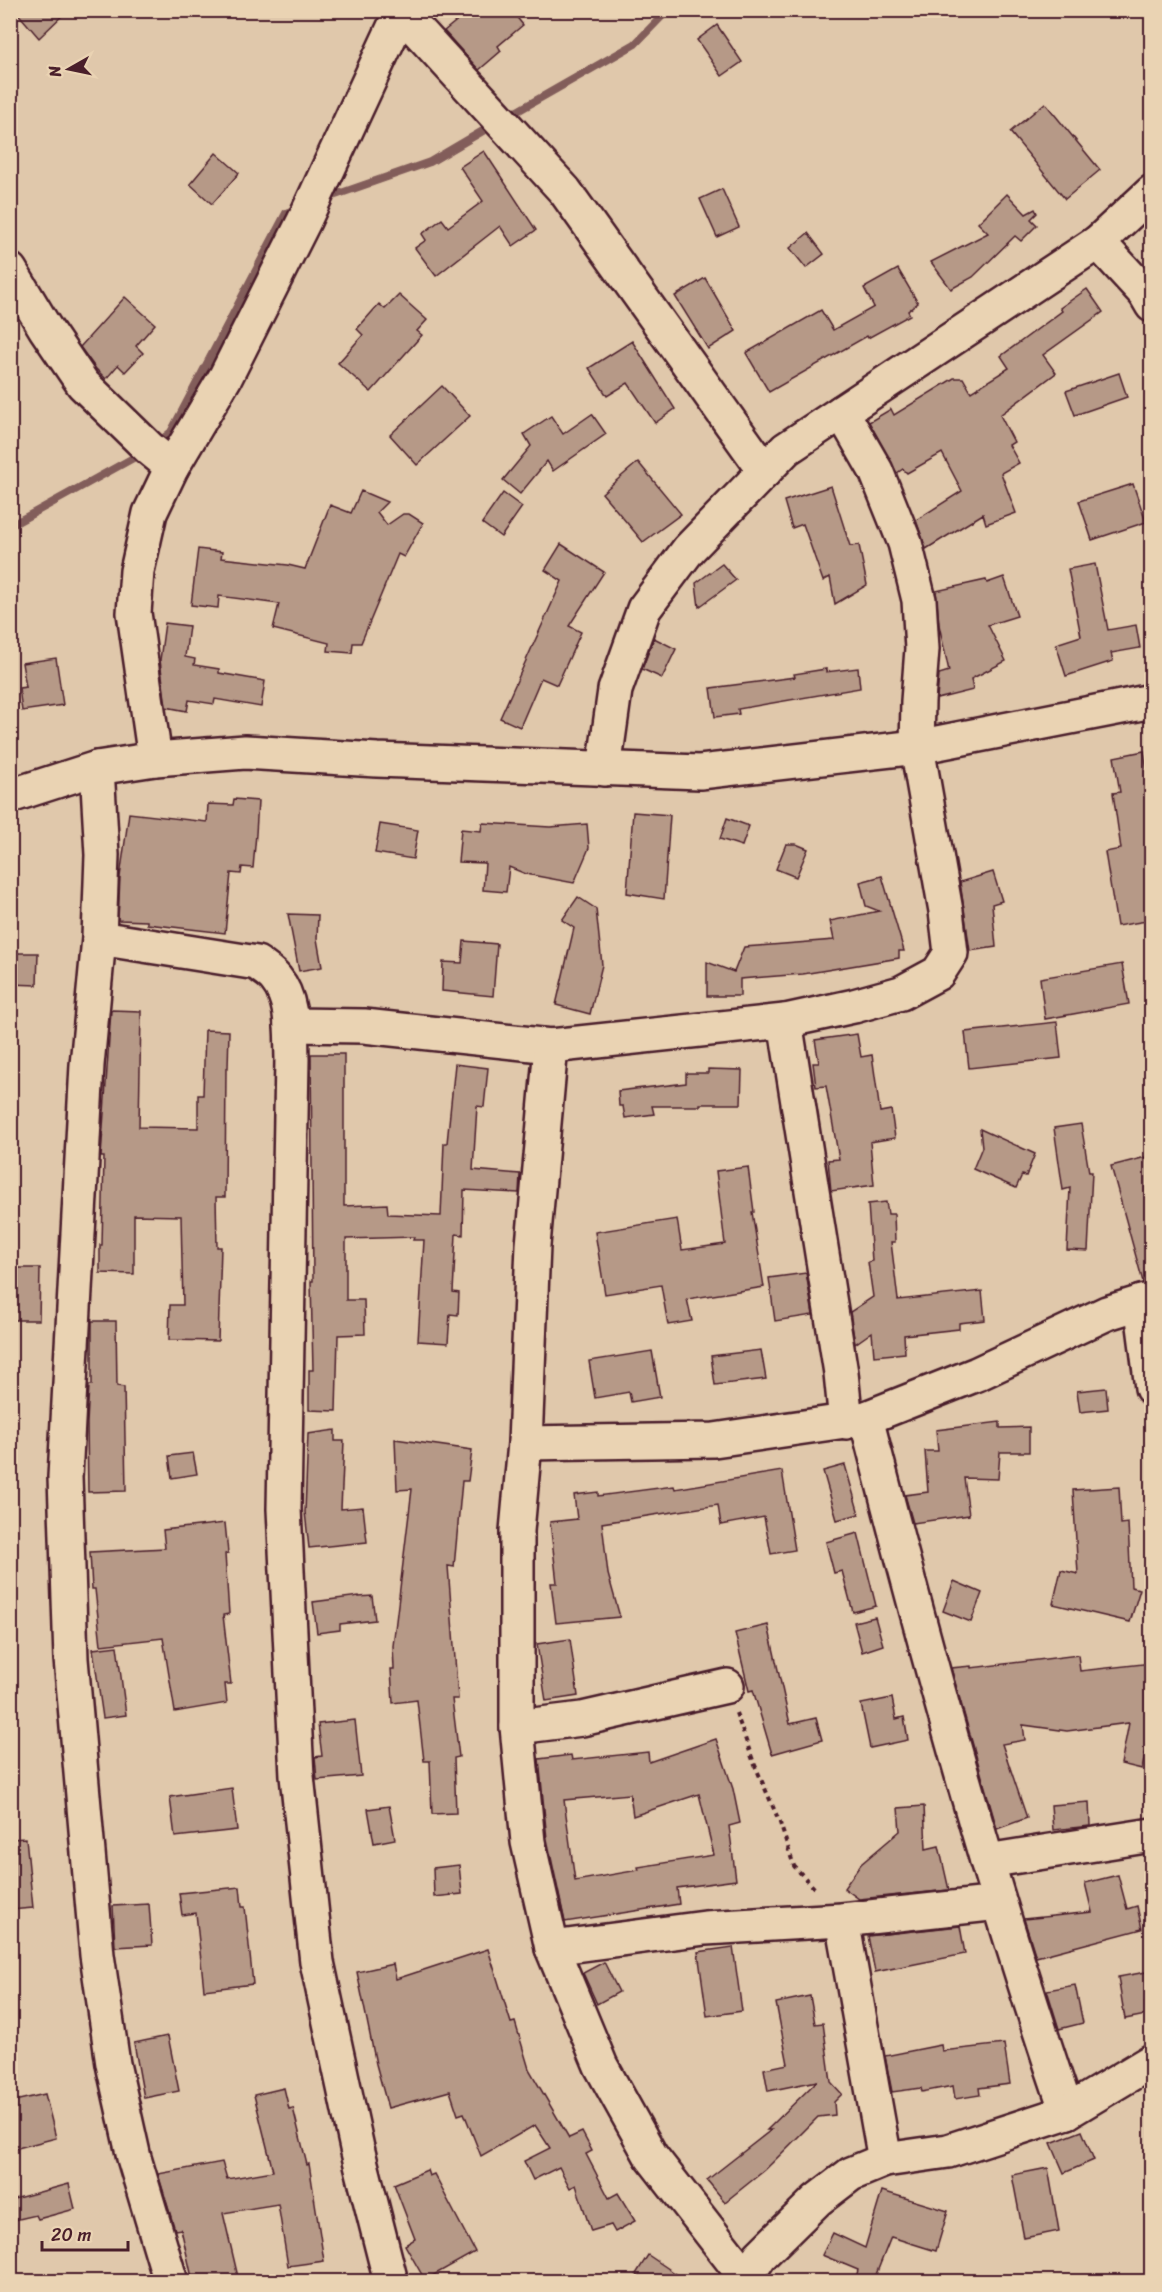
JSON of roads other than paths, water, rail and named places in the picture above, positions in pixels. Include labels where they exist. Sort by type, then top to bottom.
[{"type":"street","points":[[155,759],[134,613],[137,570],[150,513],[172,467],[226,376],[304,221],[400,11],[565,191],[765,471]]},
{"type":"street","points":[[604,769],[615,690],[644,609],[689,549],[786,449],[1098,242],[1152,192]]},
{"type":"street","points":[[1098,242],[1145,293],[1152,305]]},
{"type":"street","points":[[10,270],[45,328],[83,384],[150,449],[172,467]]},
{"type":"street","points":[[291,1025],[364,1026],[551,1046],[785,1021],[901,993],[938,973],[951,953],[946,911],[917,747],[922,650],[920,600],[905,543],[876,471],[842,412]]},
{"type":"street","points":[[10,796],[97,768],[155,759],[245,752],[700,772],[917,747],[1152,701]]},
{"type":"street","points":[[97,768],[102,855],[99,938],[87,1065],[65,1477],[71,1659],[97,1955],[113,2064],[134,2157],[171,2282]]},
{"type":"street","points":[[99,938],[258,963],[276,978],[288,999],[291,1025],[284,1509],[297,1776],[317,1962],[357,2148],[391,2282]]},
{"type":"street","points":[[785,1021],[841,1373],[918,1618],[999,1903],[1067,2112]]},
{"type":"street","points":[[551,1046],[533,1245],[525,1443],[517,1531],[517,1727],[528,1842],[552,1948],[602,2066],[651,2156],[747,2280],[759,2256],[817,2200],[851,2174],[885,2160],[948,2151],[1067,2112],[1152,2061]]},
{"type":"street","points":[[525,1443],[714,1440],[856,1420],[977,1374],[1107,1313],[1146,1300],[1152,1388]]},
{"type":"street","points":[[517,1727],[582,1719],[727,1686]]},
{"type":"street","points":[[987,1861],[1152,1835]]},
{"type":"street","points":[[552,1948],[705,1928],[842,1920],[999,1903]]},
{"type":"street","points":[[842,1920],[885,2160]]},
{"type":"waterway","points":[[507,117],[635,44],[668,10]]},
{"type":"waterway","points":[[324,199],[430,162],[493,125]]},
{"type":"waterway","points":[[155,445],[171,432],[286,213],[301,207]]},
{"type":"waterway","points":[[10,526],[144,452]]}]
